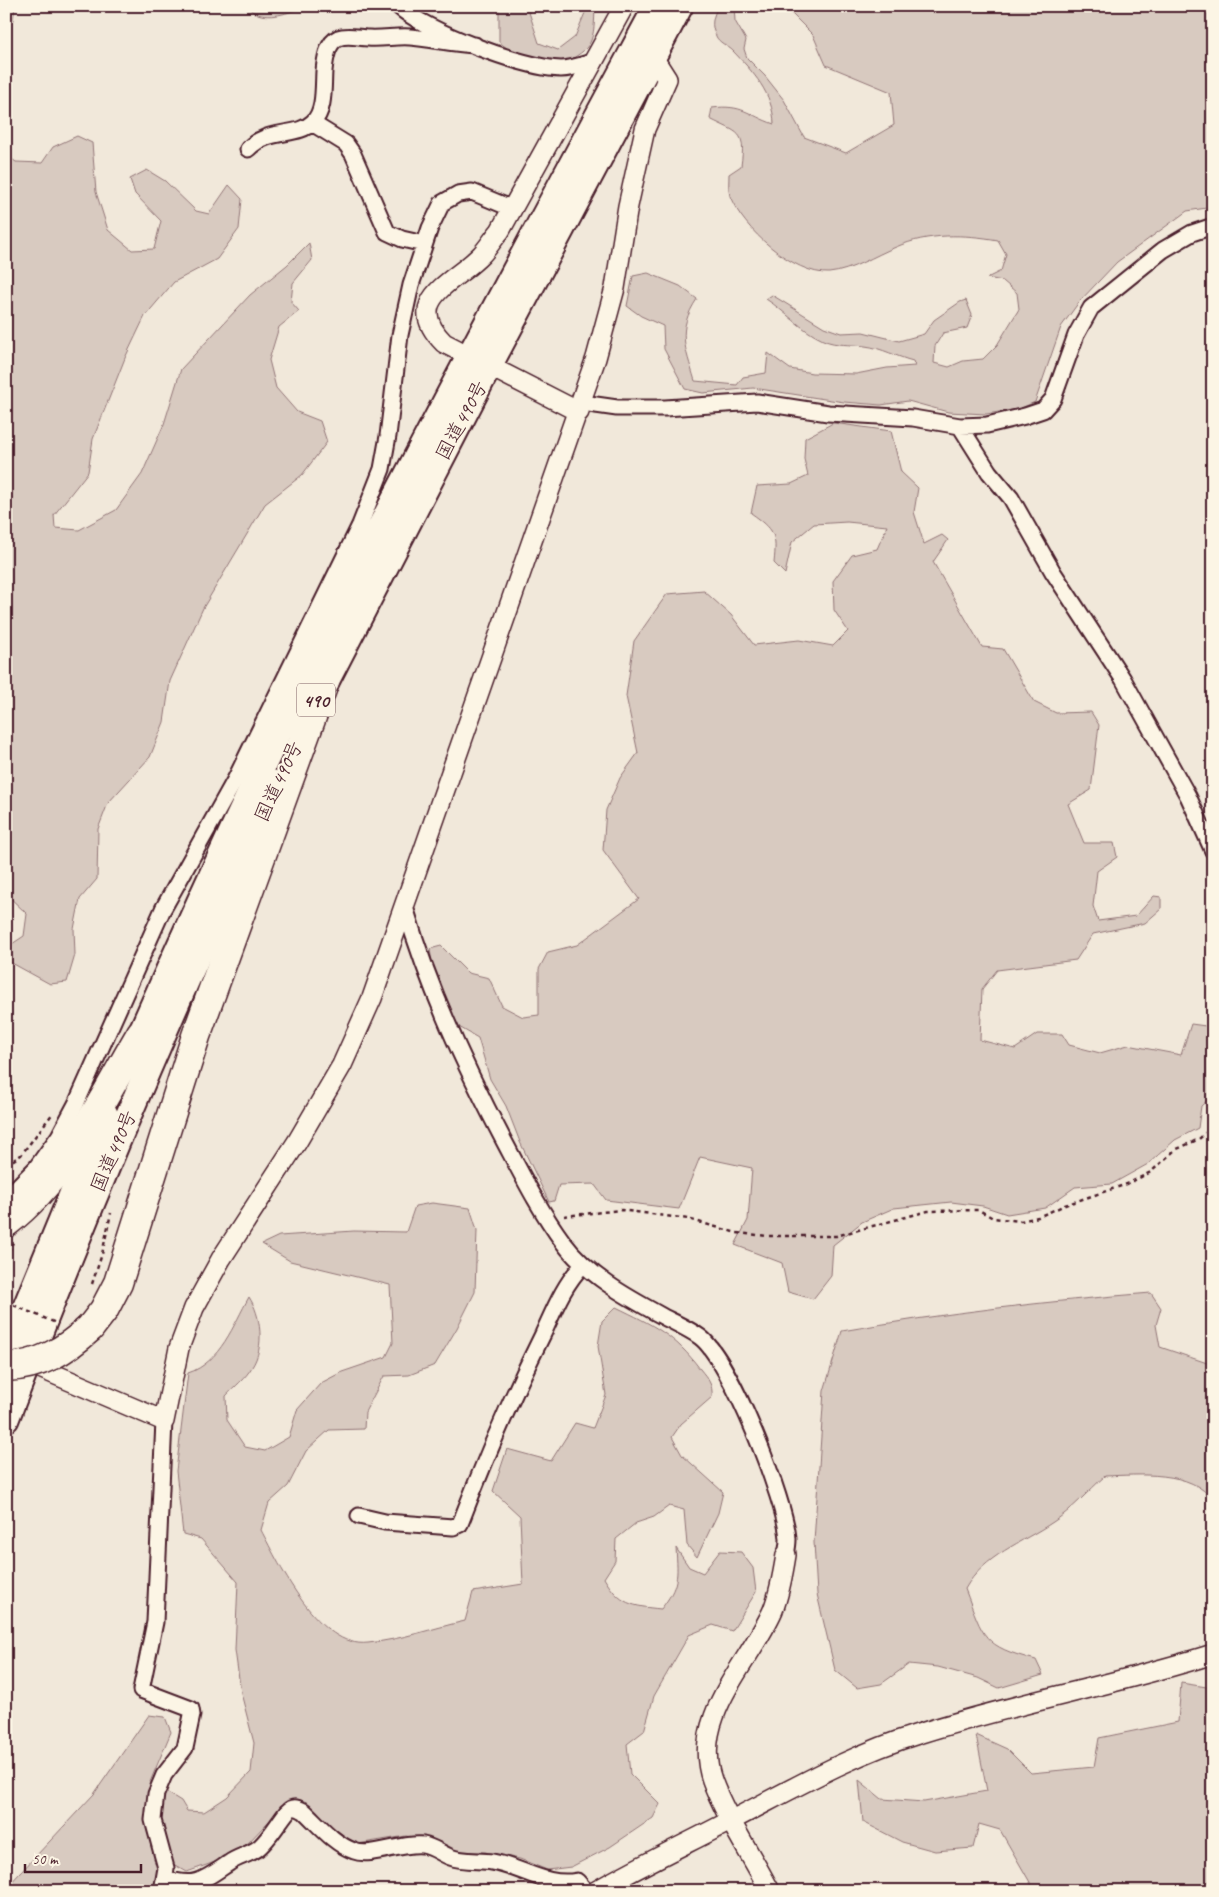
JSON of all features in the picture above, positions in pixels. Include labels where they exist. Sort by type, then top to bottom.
[{"type":"highway","name":"国道490号","points":[[11,1355],[110,1157],[249,841],[479,362],[510,276],[657,6]]},
{"type":"highway","name":"国道490号","points":[[6,1418],[11,1355],[85,1161],[238,819],[370,546],[479,362],[653,57],[680,6]]},
{"type":"highway","points":[[11,1355],[33,1363],[62,1352],[77,1326],[104,1310],[118,1283],[196,1036],[325,681]]},
{"type":"highway","points":[[10,1232],[24,1210],[52,1180],[141,1033]]},
{"type":"street","points":[[398,6],[410,16],[474,45],[539,67],[564,69],[595,61]]},
{"type":"street","points":[[624,6],[513,209],[481,255],[430,300],[427,312],[428,323],[444,343],[479,362],[580,407],[665,408],[757,402],[828,413],[913,418],[960,426],[987,425],[1043,410],[1054,399],[1076,335],[1091,308],[1163,250],[1192,233],[1213,226]]},
{"type":"street","points":[[248,149],[256,140],[267,135],[302,129],[312,123],[321,106],[325,62],[330,45],[338,38],[348,36],[382,38],[399,36],[474,45]]},
{"type":"street","points":[[586,1891],[577,1881],[567,1883],[542,1880],[494,1862],[451,1857],[435,1848],[421,1845],[401,1845],[356,1852],[340,1844],[304,1811],[297,1807],[291,1808],[287,1812],[258,1848],[230,1862],[211,1877],[190,1883],[176,1882],[163,1884],[166,1868],[153,1820],[156,1794],[164,1775],[185,1748],[192,1716],[191,1709],[141,1690],[155,1622],[164,1421],[179,1348],[194,1308],[221,1259],[297,1142],[342,1065],[372,998],[580,407],[605,330],[616,288],[628,206],[644,128],[667,79],[653,57]]},
{"type":"street","points":[[312,123],[346,144],[353,154],[386,232],[402,239],[424,244]]},
{"type":"street","points":[[6,1198],[36,1168],[59,1136],[76,1104],[162,909],[235,780],[360,525],[382,469],[388,436],[400,335],[411,285],[424,244],[442,203],[458,194],[472,192],[513,209]]},
{"type":"street","points":[[960,426],[989,472],[1011,498],[1053,572],[1123,679],[1188,796],[1213,851]]},
{"type":"street","points":[[405,907],[419,956],[443,1017],[494,1122],[534,1198],[563,1243],[583,1265],[634,1301],[700,1337],[715,1352],[738,1391],[772,1481],[785,1520],[788,1540],[782,1581],[772,1610],[718,1706],[709,1730],[706,1751],[712,1779],[770,1891]]},
{"type":"street","points":[[359,1516],[385,1522],[453,1527],[460,1524],[489,1448],[530,1361],[571,1277],[583,1265]]},
{"type":"street","points":[[11,1355],[164,1421]]},
{"type":"street","points":[[596,1891],[644,1863],[863,1753],[908,1737],[977,1717],[1161,1671],[1213,1654]]},
{"type":"path","points":[[6,1165],[21,1155],[58,1106]]},
{"type":"path","points":[[549,1221],[571,1214],[621,1210],[688,1219],[737,1233],[836,1236],[928,1211],[979,1210],[993,1218],[1021,1221],[1038,1218],[1064,1205],[1126,1184],[1151,1172],[1175,1150],[1199,1139],[1213,1126]]},
{"type":"path","points":[[90,1289],[102,1254],[111,1212]]},
{"type":"path","points":[[6,1259],[10,1232]]},
{"type":"path","points":[[6,1302],[56,1322],[77,1326]]},
{"type":"shaded area","points":[[6,6],[15,6],[13,20],[6,32]]},
{"type":"shaded area","points":[[247,6],[297,6],[298,9],[278,15],[264,16],[252,11]]},
{"type":"shaded area","points":[[499,6],[527,6],[539,43],[558,50],[575,37],[587,8],[595,6],[593,36],[581,53],[562,64],[512,52],[499,42]]},
{"type":"shaded area","points":[[718,6],[734,6],[735,21],[746,40],[744,49],[747,58],[765,76],[784,100],[804,137],[846,153],[894,125],[891,92],[826,65],[813,35],[787,9],[788,6],[1213,6],[1213,207],[1187,211],[1117,262],[1079,302],[1061,327],[1035,402],[1019,409],[986,414],[948,412],[908,401],[881,405],[844,402],[753,388],[703,393],[685,389],[664,349],[663,326],[641,316],[627,306],[633,276],[648,273],[680,286],[697,299],[686,321],[684,339],[695,381],[737,385],[743,377],[766,373],[768,353],[790,369],[812,373],[856,374],[887,368],[915,366],[913,361],[877,349],[823,340],[766,299],[772,295],[824,327],[841,333],[863,332],[899,341],[924,334],[934,320],[966,300],[972,315],[967,328],[943,333],[935,346],[934,363],[949,367],[963,361],[983,359],[997,345],[1019,309],[1017,293],[1003,281],[987,278],[1001,271],[1006,254],[998,240],[959,236],[921,239],[908,242],[838,272],[829,273],[815,272],[800,266],[785,258],[757,235],[736,209],[729,194],[729,174],[741,166],[741,139],[734,131],[710,119],[712,108],[722,107],[745,111],[774,124],[773,113],[761,84],[733,51],[717,38],[713,25]]},
{"type":"shaded area","points":[[77,136],[92,143],[96,192],[108,230],[132,250],[154,249],[161,221],[135,194],[130,179],[147,170],[165,181],[196,211],[209,214],[229,185],[242,199],[239,229],[217,259],[174,282],[145,316],[125,358],[93,439],[88,472],[54,515],[55,528],[79,530],[116,510],[142,474],[164,424],[181,369],[250,295],[287,265],[309,243],[312,260],[293,283],[291,302],[299,311],[279,327],[269,360],[276,388],[297,412],[320,421],[327,442],[302,475],[265,504],[203,608],[170,681],[164,722],[150,757],[108,803],[98,829],[97,879],[80,899],[74,929],[75,955],[67,982],[50,984],[10,962],[6,948],[24,936],[27,914],[6,894],[6,155],[16,162],[42,163],[53,147]]},
{"type":"shaded area","points":[[833,423],[891,431],[901,472],[918,488],[914,512],[924,544],[942,535],[948,540],[933,562],[982,647],[1003,649],[1034,702],[1056,713],[1091,712],[1099,725],[1091,790],[1068,804],[1084,843],[1114,843],[1117,857],[1097,871],[1093,906],[1098,921],[1136,916],[1154,896],[1161,897],[1161,909],[1145,923],[1093,934],[1076,960],[997,970],[982,989],[980,1040],[1015,1049],[1037,1034],[1062,1034],[1069,1045],[1100,1053],[1128,1045],[1181,1055],[1191,1024],[1213,1027],[1213,1095],[1201,1106],[1198,1128],[1175,1140],[1148,1164],[1112,1184],[1075,1187],[1045,1208],[1007,1214],[983,1206],[951,1202],[894,1208],[862,1222],[833,1245],[831,1276],[813,1299],[788,1292],[782,1263],[735,1245],[748,1220],[752,1168],[700,1157],[679,1209],[606,1200],[594,1184],[559,1185],[554,1201],[549,1202],[520,1142],[506,1106],[490,1079],[478,1038],[459,1027],[434,976],[430,949],[441,946],[468,973],[489,978],[502,1006],[523,1017],[539,1015],[539,969],[548,952],[577,945],[639,899],[603,850],[606,810],[620,778],[638,753],[626,696],[634,641],[667,594],[704,591],[731,615],[754,645],[799,640],[833,646],[848,631],[834,610],[833,581],[852,555],[877,549],[887,526],[847,522],[814,524],[792,542],[785,574],[774,563],[775,545],[773,534],[765,524],[751,513],[757,486],[791,484],[808,476],[804,459],[805,438]]},
{"type":"shaded area","points":[[432,1203],[470,1208],[477,1230],[475,1292],[457,1328],[435,1365],[409,1375],[384,1376],[365,1412],[364,1429],[329,1430],[306,1451],[288,1486],[269,1503],[261,1530],[290,1583],[303,1602],[333,1633],[350,1641],[368,1643],[404,1637],[465,1621],[473,1592],[523,1584],[520,1516],[493,1491],[507,1449],[551,1461],[575,1423],[593,1428],[606,1395],[598,1346],[602,1321],[616,1307],[672,1339],[691,1357],[711,1385],[712,1397],[681,1424],[672,1437],[682,1455],[723,1492],[718,1513],[697,1557],[687,1545],[684,1510],[669,1506],[654,1517],[636,1523],[616,1539],[615,1561],[604,1578],[621,1599],[642,1607],[661,1609],[671,1594],[676,1581],[676,1548],[689,1567],[703,1573],[720,1551],[741,1552],[753,1568],[756,1592],[732,1631],[713,1625],[689,1635],[654,1696],[644,1731],[627,1744],[630,1774],[660,1804],[653,1818],[610,1847],[571,1867],[547,1870],[520,1859],[485,1852],[453,1852],[433,1841],[406,1836],[357,1844],[285,1804],[248,1843],[226,1858],[187,1872],[173,1864],[161,1865],[152,1891],[75,1891],[61,1887],[32,1891],[7,1891],[6,1888],[94,1794],[149,1715],[165,1717],[171,1732],[150,1782],[181,1801],[187,1811],[204,1812],[227,1797],[251,1772],[254,1743],[241,1693],[235,1650],[238,1582],[201,1539],[183,1534],[176,1471],[188,1373],[209,1361],[217,1352],[232,1330],[249,1297],[259,1322],[259,1350],[249,1371],[226,1396],[227,1420],[245,1447],[265,1451],[289,1437],[297,1410],[321,1383],[342,1372],[386,1357],[393,1343],[390,1285],[290,1261],[262,1244],[279,1236],[354,1231],[406,1232],[415,1206]]},
{"type":"shaded area","points":[[1151,1293],[1161,1308],[1156,1325],[1160,1347],[1213,1365],[1213,1501],[1204,1491],[1192,1483],[1178,1479],[1148,1475],[1105,1476],[1060,1517],[993,1558],[982,1567],[965,1589],[987,1638],[1005,1650],[1036,1660],[1043,1675],[999,1688],[978,1678],[938,1667],[909,1664],[881,1684],[857,1688],[835,1670],[817,1594],[814,1542],[824,1391],[842,1331],[996,1308]]},
{"type":"shaded area","points":[[1181,1683],[1213,1688],[1213,1891],[1035,1891],[1000,1830],[979,1824],[973,1848],[935,1851],[902,1842],[863,1822],[859,1780],[882,1799],[924,1802],[987,1791],[976,1735],[1007,1749],[1031,1773],[1094,1767],[1099,1738],[1178,1722]]}]
